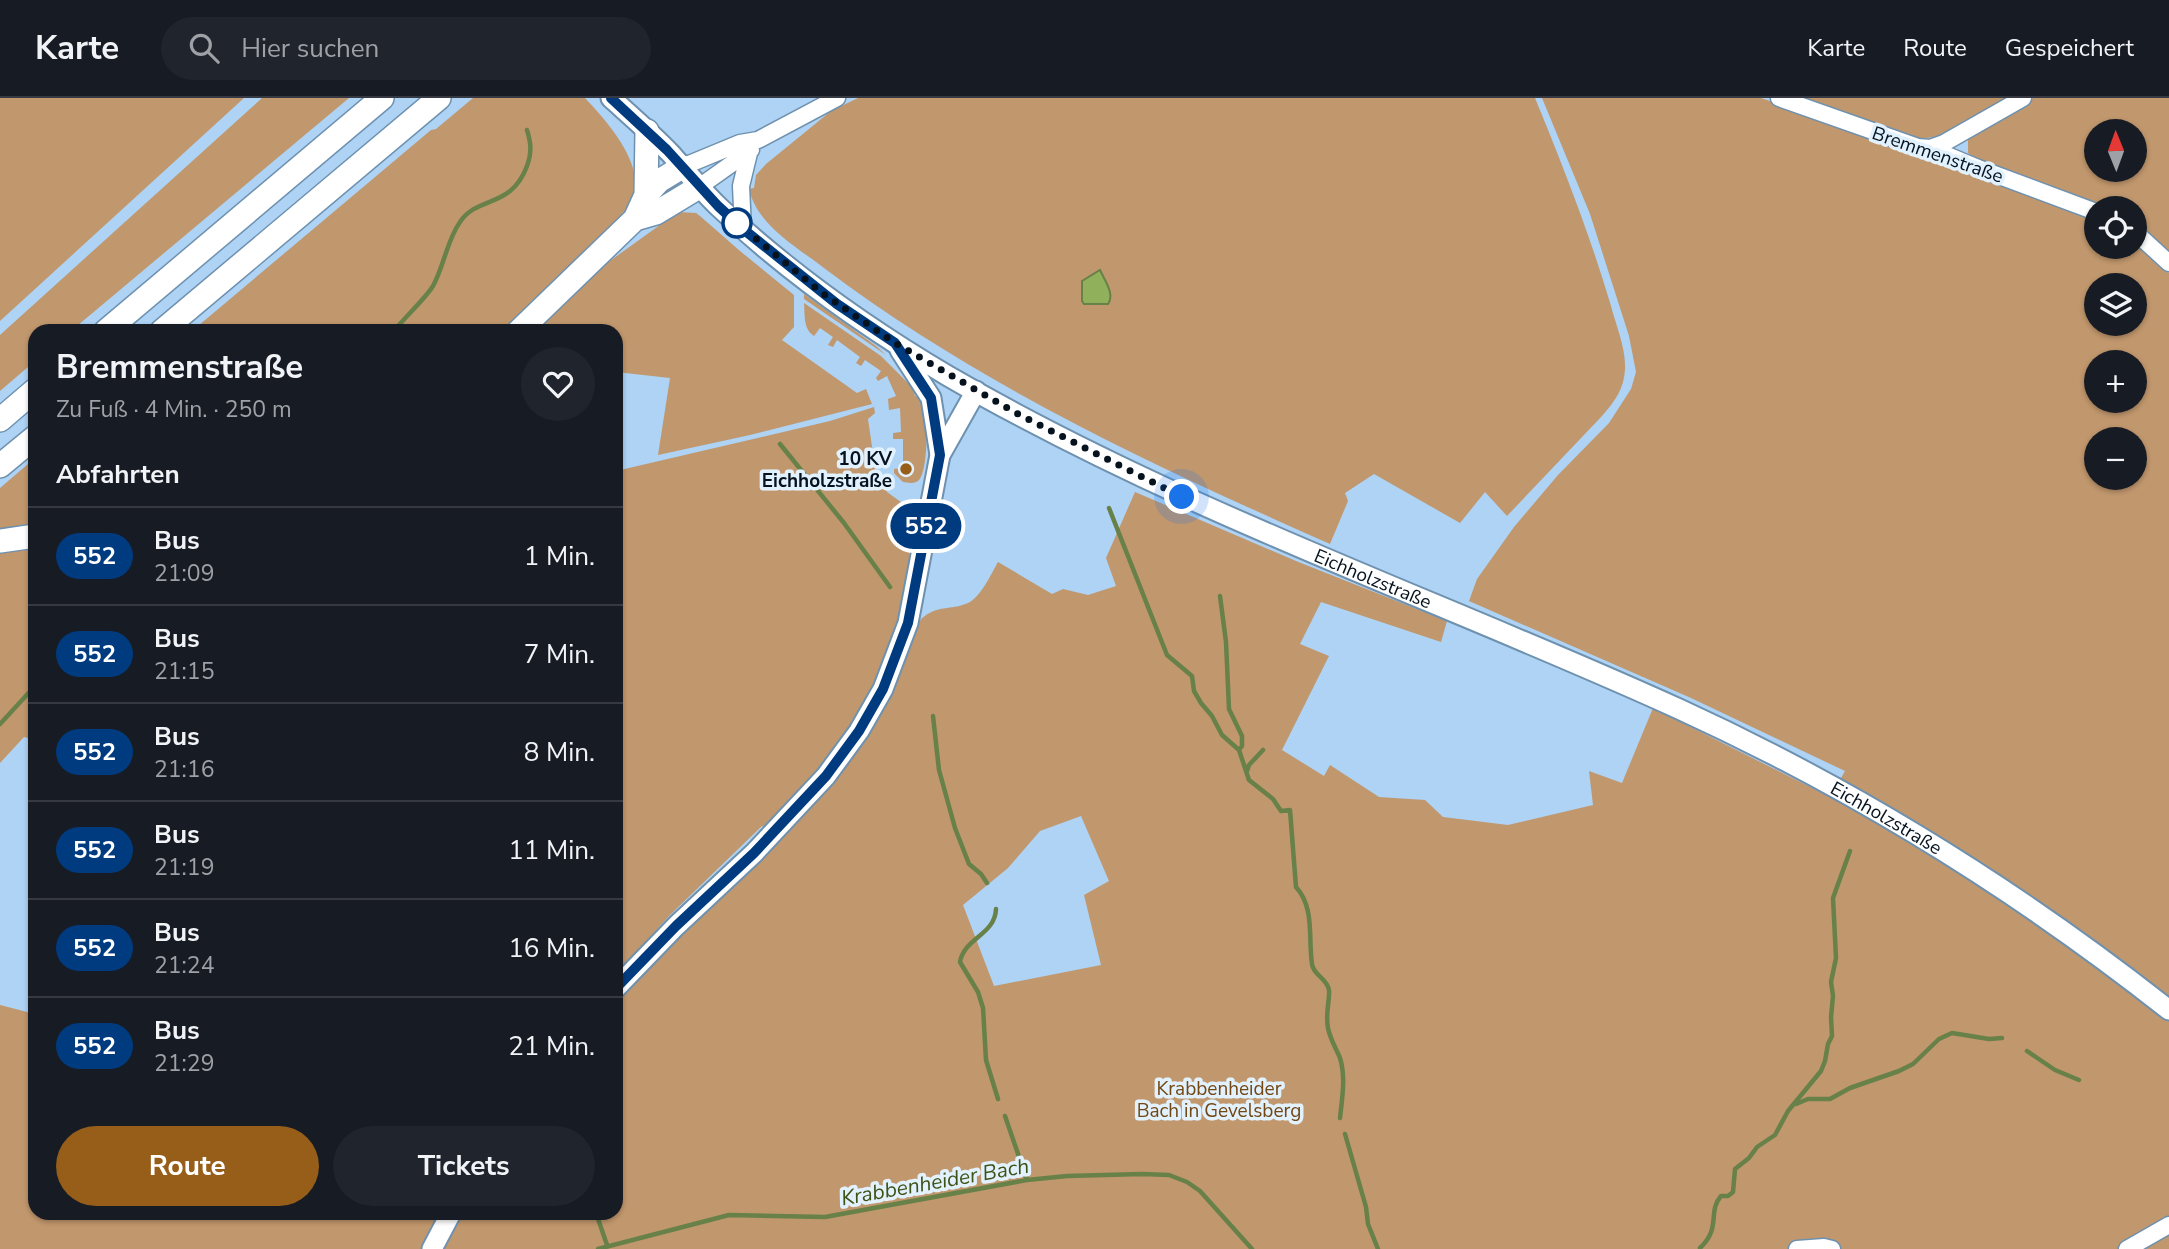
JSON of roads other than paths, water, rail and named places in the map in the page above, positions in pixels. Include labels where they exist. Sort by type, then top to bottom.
[{"type":"highway","points":[[114,324],[382,98]]},
{"type":"highway","points":[[170,324],[439,98]]},
{"type":"highway","points":[[646,195],[647,131]]},
{"type":"highway","points":[[526,324],[635,219],[646,195],[667,176],[682,167]]},
{"type":"highway","points":[[635,219],[656,213],[699,187]]},
{"type":"highway","points":[[187,324],[234,270]]},
{"type":"highway","points":[[0,420],[28,396]]},
{"type":"highway","points":[[0,466],[28,443]]},
{"type":"highway","points":[[0,541],[28,537]]},
{"type":"main road","name":"Eichholzstraße","points":[[611,98],[743,229],[837,304],[895,343],[976,391],[1162,488],[1679,709],[1793,766],[1945,852],[2014,896],[2169,1010]]},
{"type":"main road","points":[[895,343],[931,398],[940,455]]},
{"type":"main road","points":[[623,981],[676,926],[754,853],[826,776],[859,731],[883,689],[908,623],[940,455],[976,391]]},
{"type":"main road","points":[[432,1249],[448,1220]]},
{"type":"street","points":[[699,187],[754,147],[837,98]]},
{"type":"street","name":"Bremmenstraße","points":[[1779,98],[1918,147],[1930,148],[2084,208]]},
{"type":"street","points":[[1930,148],[1944,143],[2023,98]]},
{"type":"street","points":[[682,167],[740,143],[754,147]]},
{"type":"street","points":[[743,229],[741,186],[754,147]]},
{"type":"street","points":[[2147,243],[2169,263]]},
{"type":"street","points":[[2127,1249],[2169,1225]]},
{"type":"street","points":[[1797,1249],[1832,1249]]},
{"type":"waterway","points":[[400,324],[433,286],[460,222],[476,208],[504,195],[520,180],[530,156],[527,130]]},
{"type":"waterway","points":[[780,444],[844,523],[890,587]]},
{"type":"waterway","points":[[1109,508],[1167,655],[1192,676],[1194,691],[1201,703],[1222,735],[1239,750],[1249,780],[1273,799],[1281,811],[1290,810],[1296,887],[1308,913],[1313,968],[1326,982],[1329,990],[1328,1028],[1342,1065],[1340,1118]]},
{"type":"waterway","points":[[1220,596],[1226,642],[1229,709],[1242,736],[1239,750]]},
{"type":"waterway","points":[[0,724],[28,694]]},
{"type":"waterway","points":[[933,716],[939,770],[955,828],[969,864],[987,883]]},
{"type":"waterway","points":[[1247,771],[1263,750]]},
{"type":"waterway","points":[[1700,1248],[1711,1233],[1717,1202],[1721,1196],[1728,1196],[1733,1192],[1735,1169],[1749,1158],[1757,1147],[1775,1135],[1788,1111],[1821,1071],[1825,1061],[1832,1036],[1831,982],[1836,958],[1833,898],[1850,851]]},
{"type":"waterway","points":[[996,909],[991,925],[967,947],[960,962],[978,992],[983,1008],[986,1060],[998,1099]]},
{"type":"waterway","points":[[1796,1104],[1808,1099],[1830,1099],[1850,1088],[1899,1071],[1913,1064],[1939,1039],[1952,1033],[1989,1039],[2002,1038]]},
{"type":"waterway","points":[[2027,1051],[2055,1070],[2079,1080]]},
{"type":"waterway","points":[[1005,1116],[1027,1180]]},
{"type":"waterway","points":[[1345,1134],[1366,1207],[1368,1224],[1378,1249]]},
{"type":"waterway","name":"Krabbenheider Bach","points":[[598,1249],[729,1215],[825,1217],[1027,1180],[1142,1174],[1169,1175],[1187,1182],[1200,1191],[1252,1249]]},
{"type":"waterway","points":[[598,1220],[607,1245]]},
{"type":"place","name":"10 KV Eichholzstraße","points":[[906,469]]},
{"type":"park label","name":"Krabbenheider Bach in Gevelsberg","points":[[1219,1099]]}]
